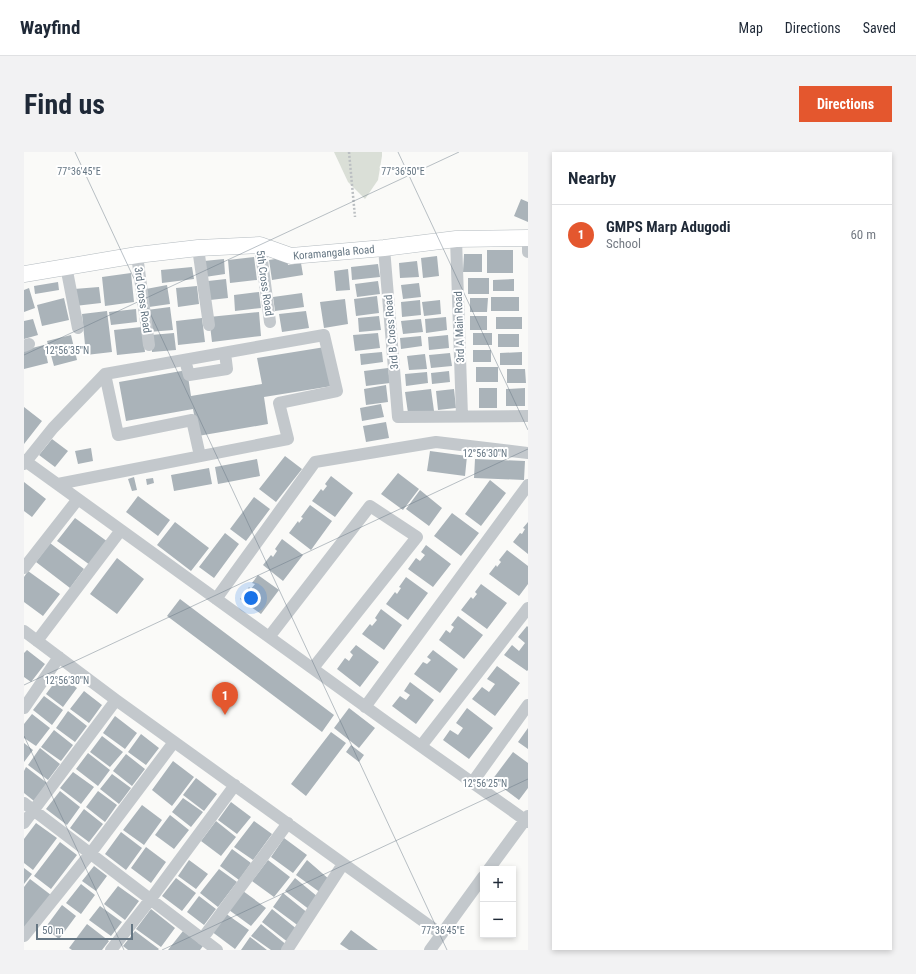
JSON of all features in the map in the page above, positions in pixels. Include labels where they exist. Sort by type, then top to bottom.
[{"type":"street","name":"Koramangala Road","points":[[24,274],[137,255],[198,248],[260,245],[292,256],[384,248],[456,239],[528,238]]},
{"type":"street","points":[[528,238],[528,252]]},
{"type":"street","name":"3rd A Main Road","points":[[456,239],[462,416]]},
{"type":"street","name":"5th Cross Road","points":[[260,245],[270,322]]},
{"type":"street","points":[[198,248],[209,324]]},
{"type":"street","name":"3rd B Cross Road","points":[[384,248],[398,416],[462,416]]},
{"type":"street","name":"3rd Cross Road","points":[[137,255],[149,345]]},
{"type":"street","points":[[66,266],[78,328]]},
{"type":"street","points":[[58,484],[288,438],[279,403],[337,391],[324,335],[104,374],[53,428],[25,462],[58,484],[365,707],[472,783],[527,819],[491,866]]},
{"type":"street","points":[[104,374],[118,435],[192,420],[200,456]]},
{"type":"street","points":[[462,416],[528,416]]},
{"type":"street","points":[[216,599],[315,462],[436,442],[528,453]]},
{"type":"street","points":[[365,707],[528,485]]},
{"type":"street","points":[[24,568],[78,499]]},
{"type":"street","points":[[269,637],[370,506],[417,537],[313,668]]},
{"type":"street","points":[[37,641],[121,530]]},
{"type":"street","points":[[421,746],[528,608]]},
{"type":"street","points":[[24,631],[116,700],[441,934]]},
{"type":"street","points":[[24,708],[59,657]]},
{"type":"street","points":[[24,823],[116,700]]},
{"type":"street","points":[[472,783],[528,705]]},
{"type":"street","points":[[24,936],[90,854],[174,742]]},
{"type":"street","points":[[111,950],[235,785]]},
{"type":"street","points":[[24,803],[207,946],[288,823]]},
{"type":"street","points":[[287,950],[343,864]]},
{"type":"street","points":[[430,950],[480,881]]},
{"type":"path","points":[[349,152],[355,217]]},
{"type":"shaded area","points":[[334,152],[382,152],[378,180],[365,199],[348,182]]},
{"type":"building","points":[[521,199],[528,202],[528,222],[514,216]]},
{"type":"building","points":[[487,250],[513,250],[513,273],[487,273]]},
{"type":"building","points":[[464,254],[482,254],[482,272],[463,272]]},
{"type":"building","points":[[437,256],[439,276],[423,278],[421,258]]},
{"type":"building","points":[[254,257],[257,280],[230,283],[228,260]]},
{"type":"building","points":[[287,257],[288,265],[301,263],[303,275],[272,280],[269,260]]},
{"type":"building","points":[[224,259],[225,274],[205,277],[204,261]]},
{"type":"building","points":[[417,261],[419,277],[400,278],[399,263]]},
{"type":"building","points":[[378,264],[380,277],[352,280],[351,267]]},
{"type":"building","points":[[192,267],[194,279],[162,283],[161,270]]},
{"type":"building","points":[[348,269],[350,290],[336,291],[334,271]]},
{"type":"building","points":[[131,273],[134,302],[105,306],[102,277]]},
{"type":"building","points":[[468,278],[489,278],[489,294],[468,294]]},
{"type":"building","points":[[226,279],[228,298],[210,300],[208,281]]},
{"type":"building","points":[[514,279],[514,291],[493,291],[493,280]]},
{"type":"building","points":[[378,281],[380,294],[357,297],[355,284]]},
{"type":"building","points":[[58,282],[59,290],[35,294],[34,286]]},
{"type":"building","points":[[419,283],[421,297],[403,299],[401,285]]},
{"type":"building","points":[[167,285],[170,304],[149,307],[146,289]]},
{"type":"building","points":[[197,286],[199,304],[178,307],[176,288]]},
{"type":"building","points":[[99,287],[101,303],[75,306],[74,289]]},
{"type":"building","points":[[29,288],[35,308],[24,312],[24,290]]},
{"type":"building","points":[[259,292],[261,308],[235,311],[234,295]]},
{"type":"building","points":[[302,293],[304,307],[275,311],[273,297]]},
{"type":"building","points":[[377,296],[379,313],[356,316],[354,299]]},
{"type":"building","points":[[491,297],[519,297],[519,311],[491,311]]},
{"type":"building","points":[[64,298],[69,320],[42,326],[37,305]]},
{"type":"building","points":[[470,298],[488,298],[487,312],[470,312]]},
{"type":"building","points":[[345,299],[348,324],[324,328],[320,302]]},
{"type":"building","points":[[420,300],[421,315],[402,317],[401,302]]},
{"type":"building","points":[[440,300],[441,314],[424,316],[422,302]]},
{"type":"building","points":[[170,307],[173,330],[149,332],[147,310]]},
{"type":"building","points":[[136,309],[137,322],[111,325],[109,312]]},
{"type":"building","points":[[107,311],[112,352],[86,355],[82,314]]},
{"type":"building","points":[[306,311],[309,328],[282,332],[279,314]]},
{"type":"building","points":[[259,312],[261,336],[212,342],[209,317]]},
{"type":"building","points":[[379,316],[381,330],[359,332],[358,318]]},
{"type":"building","points":[[470,316],[487,316],[487,330],[470,330]]},
{"type":"building","points":[[446,317],[447,330],[426,333],[425,319]]},
{"type":"building","points":[[496,317],[522,317],[522,329],[496,329]]},
{"type":"building","points":[[202,318],[205,342],[178,345],[176,321]]},
{"type":"building","points":[[33,319],[38,335],[24,339],[24,321]]},
{"type":"building","points":[[421,319],[423,332],[403,334],[401,321]]},
{"type":"building","points":[[142,327],[145,352],[117,355],[114,330]]},
{"type":"building","points":[[174,333],[176,350],[152,352],[151,335]]},
{"type":"building","points":[[378,333],[380,348],[355,351],[353,335]]},
{"type":"building","points":[[473,333],[492,333],[492,345],[473,345]]},
{"type":"building","points":[[498,334],[519,334],[519,347],[498,347]]},
{"type":"building","points":[[71,335],[77,360],[54,366],[47,341]]},
{"type":"building","points":[[448,335],[449,348],[429,350],[428,337]]},
{"type":"building","points":[[421,336],[422,346],[401,349],[400,338]]},
{"type":"building","points":[[44,345],[48,363],[24,369],[24,350]]},
{"type":"building","points":[[325,347],[332,386],[264,397],[268,424],[198,436],[193,409],[126,421],[119,382],[187,370],[191,396],[262,384],[257,358]]},
{"type":"building","points":[[473,350],[491,350],[491,362],[473,362]]},
{"type":"building","points":[[382,352],[383,362],[361,365],[360,354]]},
{"type":"building","points":[[522,352],[522,365],[500,365],[500,353]]},
{"type":"building","points":[[450,353],[452,366],[431,368],[429,355]]},
{"type":"building","points":[[425,354],[427,369],[409,370],[407,356]]},
{"type":"building","points":[[476,367],[498,367],[498,382],[476,382]]},
{"type":"building","points":[[388,368],[390,383],[366,386],[364,371]]},
{"type":"building","points":[[507,369],[525,369],[526,383],[507,383]]},
{"type":"building","points":[[449,371],[450,382],[432,384],[431,373]]},
{"type":"building","points":[[427,372],[428,383],[406,386],[405,374]]},
{"type":"building","points":[[386,385],[388,402],[366,405],[364,389]]},
{"type":"building","points":[[479,388],[497,388],[497,408],[479,408]]},
{"type":"building","points":[[525,388],[525,406],[506,406],[506,389]]},
{"type":"building","points":[[431,389],[434,411],[408,413],[405,392]]},
{"type":"building","points":[[454,389],[456,408],[438,410],[436,391]]},
{"type":"building","points":[[381,404],[384,417],[362,421],[360,408]]},
{"type":"building","points":[[24,407],[42,421],[24,444]]},
{"type":"building","points":[[386,422],[389,438],[366,442],[363,426]]},
{"type":"building","points":[[52,439],[68,451],[55,467],[39,455]]},
{"type":"building","points":[[91,448],[93,461],[78,464],[75,451]]},
{"type":"building","points":[[430,451],[467,456],[465,476],[427,471]]},
{"type":"building","points":[[285,456],[302,469],[276,502],[259,489]]},
{"type":"building","points":[[257,459],[260,476],[218,484],[215,467]]},
{"type":"building","points":[[475,459],[525,461],[524,480],[474,478]]},
{"type":"building","points":[[209,468],[212,484],[174,491],[171,475]]},
{"type":"building","points":[[398,473],[419,489],[403,510],[381,494]]},
{"type":"building","points":[[331,476],[353,493],[335,517],[312,501],[321,489],[323,491],[327,486],[325,484]]},
{"type":"building","points":[[134,477],[137,490],[132,491],[128,479]]},
{"type":"building","points":[[153,478],[154,483],[147,485],[146,479]]},
{"type":"building","points":[[490,480],[506,493],[481,526],[465,514]]},
{"type":"building","points":[[24,482],[46,499],[32,517],[24,511]]},
{"type":"building","points":[[420,490],[442,508],[429,526],[406,509]]},
{"type":"building","points":[[138,496],[170,520],[158,536],[126,512]]},
{"type":"building","points":[[254,497],[270,509],[246,541],[230,529]]},
{"type":"building","points":[[310,505],[332,521],[311,550],[289,533],[298,521],[299,523],[303,518],[301,517]]},
{"type":"building","points":[[452,513],[479,533],[461,556],[434,536]]},
{"type":"building","points":[[75,518],[108,542],[90,565],[57,541]]},
{"type":"building","points":[[175,522],[209,548],[191,571],[157,545]]},
{"type":"building","points":[[528,522],[528,554],[513,542],[520,533],[522,534],[525,529],[523,528]]},
{"type":"building","points":[[225,533],[239,544],[214,578],[199,567]]},
{"type":"building","points":[[282,539],[303,555],[283,581],[263,565],[271,555],[273,557],[277,551],[275,549]]},
{"type":"building","points":[[50,543],[84,569],[70,588],[36,562]]},
{"type":"building","points":[[426,545],[451,564],[433,587],[408,569],[416,558],[420,561],[425,555],[421,552]]},
{"type":"building","points":[[507,550],[528,566],[528,584],[519,596],[489,574],[496,565],[497,567],[501,562],[499,560]]},
{"type":"building","points":[[117,558],[144,579],[117,614],[90,594]]},
{"type":"building","points":[[28,571],[60,594],[43,616],[24,602],[24,577]]},
{"type":"building","points":[[258,575],[279,590],[261,614],[240,599],[249,587],[251,589],[255,584],[252,583]]},
{"type":"building","points":[[406,577],[428,593],[408,620],[386,604],[395,592],[397,594],[401,588],[399,587]]},
{"type":"building","points":[[481,584],[507,603],[487,629],[461,610],[471,597],[473,599],[477,594],[475,592]]},
{"type":"building","points":[[180,599],[334,715],[322,732],[167,616]]},
{"type":"building","points":[[381,609],[402,625],[384,650],[362,634],[370,624],[372,626],[377,620],[375,618]]},
{"type":"building","points":[[458,616],[483,635],[464,659],[439,640],[446,630],[450,633],[454,627],[451,625]]},
{"type":"building","points":[[527,626],[527,671],[504,655],[512,645],[519,651],[525,643],[518,637]]},
{"type":"building","points":[[356,645],[379,662],[360,687],[337,669],[345,658],[349,661],[353,655],[350,652]]},
{"type":"building","points":[[27,650],[45,664],[31,682],[24,677],[24,653]]},
{"type":"building","points":[[433,650],[458,669],[440,693],[414,674],[423,662],[427,664],[431,660],[427,657]]},
{"type":"building","points":[[497,666],[520,683],[495,716],[472,699],[482,687],[489,692],[495,684],[487,679]]},
{"type":"building","points":[[60,675],[77,688],[63,707],[46,694]]},
{"type":"building","points":[[410,682],[434,700],[416,724],[392,706],[400,696],[406,700],[410,695],[404,691]]},
{"type":"building","points":[[84,691],[102,705],[89,723],[70,709]]},
{"type":"building","points":[[44,696],[63,710],[52,725],[33,710]]},
{"type":"building","points":[[349,708],[375,728],[359,748],[334,728]]},
{"type":"building","points":[[467,708],[493,728],[469,759],[443,740],[450,730],[458,735],[463,728],[456,723]]},
{"type":"building","points":[[68,711],[87,726],[75,742],[56,728]]},
{"type":"building","points":[[32,714],[50,728],[36,746],[24,738],[24,724]]},
{"type":"building","points":[[115,716],[137,733],[125,749],[103,733]]},
{"type":"building","points":[[528,728],[528,749],[518,742]]},
{"type":"building","points":[[54,730],[73,745],[61,761],[41,747]]},
{"type":"building","points":[[331,732],[346,743],[306,796],[291,784]]},
{"type":"building","points":[[141,734],[159,748],[146,765],[128,752]]},
{"type":"building","points":[[102,736],[123,752],[110,767],[90,752]]},
{"type":"building","points":[[24,743],[33,750],[24,762]]},
{"type":"building","points":[[351,745],[364,755],[359,762],[346,752]]},
{"type":"building","points":[[40,748],[60,764],[48,780],[28,765]]},
{"type":"building","points":[[513,752],[528,763],[528,788],[519,800],[492,780]]},
{"type":"building","points":[[88,753],[110,770],[98,786],[76,769]]},
{"type":"building","points":[[126,754],[145,769],[132,786],[113,771]]},
{"type":"building","points":[[173,761],[194,777],[172,806],[152,790]]},
{"type":"building","points":[[26,767],[47,783],[34,801],[24,793],[24,771]]},
{"type":"building","points":[[73,772],[94,787],[81,804],[60,788]]},
{"type":"building","points":[[112,774],[131,788],[119,804],[100,789]]},
{"type":"building","points":[[196,778],[217,794],[204,811],[183,795]]},
{"type":"building","points":[[60,791],[80,807],[67,825],[46,809]]},
{"type":"building","points":[[98,791],[117,805],[105,822],[86,807]]},
{"type":"building","points":[[183,798],[203,812],[191,827],[172,812]]},
{"type":"building","points":[[231,802],[251,817],[237,834],[218,820]]},
{"type":"building","points":[[142,805],[162,820],[144,845],[123,830]]},
{"type":"building","points":[[84,809],[103,824],[89,842],[70,828]]},
{"type":"building","points":[[170,815],[189,830],[174,849],[155,835]]},
{"type":"building","points":[[216,821],[236,837],[221,856],[201,841]]},
{"type":"building","points":[[254,821],[272,834],[253,860],[234,847]]},
{"type":"building","points":[[36,823],[57,838],[33,870],[24,863],[24,839]]},
{"type":"building","points":[[121,832],[142,848],[126,870],[105,854]]},
{"type":"building","points":[[284,838],[307,855],[293,873],[271,857]]},
{"type":"building","points":[[60,842],[77,855],[51,889],[34,876]]},
{"type":"building","points":[[146,847],[166,862],[151,883],[131,868]]},
{"type":"building","points":[[232,849],[251,863],[239,880],[220,866]]},
{"type":"building","points":[[189,860],[208,874],[196,889],[178,876]]},
{"type":"building","points":[[268,860],[290,877],[274,897],[252,881]]},
{"type":"building","points":[[307,860],[330,880],[321,893],[296,875]]},
{"type":"building","points":[[94,866],[107,876],[96,891],[82,881]]},
{"type":"building","points":[[24,868],[32,874],[24,884]]},
{"type":"building","points":[[219,869],[237,882],[218,907],[200,893]]},
{"type":"building","points":[[176,878],[196,893],[182,911],[162,896]]},
{"type":"building","points":[[295,878],[318,897],[310,910],[285,891]]},
{"type":"building","points":[[30,879],[51,895],[24,930],[24,887]]},
{"type":"building","points":[[81,884],[95,895],[81,914],[66,903]]},
{"type":"building","points":[[118,886],[139,901],[125,920],[104,904]]},
{"type":"building","points":[[243,891],[266,908],[251,926],[229,910]]},
{"type":"building","points":[[283,893],[309,914],[300,927],[273,907]]},
{"type":"building","points":[[199,896],[216,909],[204,925],[187,912]]},
{"type":"building","points":[[62,905],[76,916],[59,939],[45,928]]},
{"type":"building","points":[[100,906],[122,922],[111,936],[89,920]]},
{"type":"building","points":[[151,909],[175,928],[161,947],[136,929]]},
{"type":"building","points":[[272,909],[298,930],[289,943],[262,922]]},
{"type":"building","points":[[225,913],[249,930],[235,949],[211,931]]},
{"type":"building","points":[[87,924],[109,941],[102,950],[72,950],[69,948]]},
{"type":"building","points":[[261,924],[288,946],[285,950],[271,950],[251,936]]},
{"type":"building","points":[[351,930],[378,950],[349,950],[340,944]]},
{"type":"building","points":[[135,931],[159,949],[128,950],[123,946]]},
{"type":"building","points":[[183,931],[203,946],[200,950],[168,950]]},
{"type":"building","points":[[250,937],[267,950],[241,950]]},
{"type":"place","name":"GMPS Marp Adugodi","points":[[225,715]]}]
